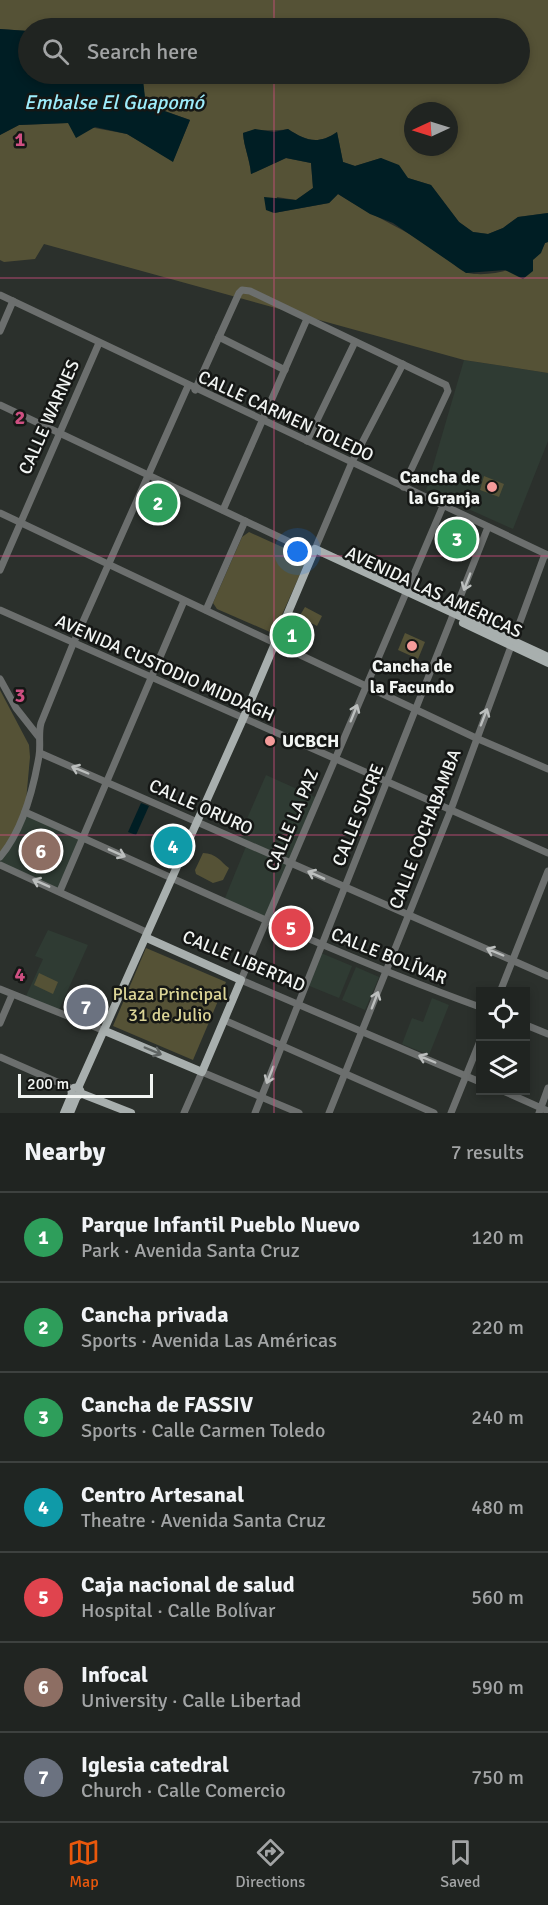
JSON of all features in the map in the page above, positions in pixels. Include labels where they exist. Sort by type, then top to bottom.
[{"type":"main road","name":"AVENIDA LAS AMÉRICAS","points":[[312,550],[406,593],[548,663]]},
{"type":"main road","points":[[64,1113],[105,1031],[147,938],[277,641],[312,550]]},
{"type":"main road","name":"AVENIDA LAS AMÉRICAS","points":[[512,644],[548,657]]},
{"type":"main road","name":"CALLE LIBERTAD","points":[[147,938],[241,980]]},
{"type":"main road","name":"CALLE LA PAZ","points":[[202,1072],[241,980]]},
{"type":"main road","points":[[105,1031],[202,1072]]},
{"type":"main road","points":[[70,1113],[76,1092]]},
{"type":"main road","points":[[76,1092],[131,1113]]},
{"type":"street","points":[[195,390],[243,290],[250,291],[446,385],[448,391],[403,487]]},
{"type":"street","name":"CALLE CARMEN TOLEDO","points":[[0,295],[195,390],[547,555]]},
{"type":"street","points":[[0,331],[13,301]]},
{"type":"street","points":[[223,510],[307,319]]},
{"type":"street","points":[[219,337],[285,370]]},
{"type":"street","points":[[306,441],[355,342]]},
{"type":"street","name":"CALLE WARNES","points":[[0,570],[99,343]]},
{"type":"street","points":[[312,550],[352,462],[403,364]]},
{"type":"street","points":[[0,857],[10,846],[25,812],[40,753],[38,736],[73,644],[188,386]]},
{"type":"street","name":"AVENIDA LAS AMÉRICAS","points":[[0,405],[147,476],[312,550]]},
{"type":"street","name":"CALLE LA PAZ","points":[[241,980],[443,506]]},
{"type":"street","points":[[0,513],[184,601],[277,641],[476,738],[548,769]]},
{"type":"street","points":[[206,610],[245,521]]},
{"type":"street","name":"CALLE SUCRE","points":[[255,1113],[488,527]]},
{"type":"street","name":"CALLE COCHABAMBA","points":[[330,1113],[450,812],[476,738],[547,555]]},
{"type":"street","points":[[60,891],[184,601]]},
{"type":"street","name":"AVENIDA CUSTODIO MIDDAGH","points":[[0,610],[450,812],[548,853]]},
{"type":"street","points":[[0,679],[16,708],[38,736]]},
{"type":"street","name":"CALLE ORURO","points":[[40,753],[548,976]]},
{"type":"street","name":"CALLE BOLÍVAR","points":[[25,812],[385,973],[476,1006]]},
{"type":"street","name":"CALLE LIBERTAD","points":[[0,864],[146,932],[147,938]]},
{"type":"street","points":[[502,987],[548,871]]},
{"type":"street","name":"CALLE LIBERTAD","points":[[241,980],[476,1080]]},
{"type":"street","points":[[0,989],[105,1031]]},
{"type":"street","points":[[0,1023],[12,994]]},
{"type":"street","points":[[224,1020],[434,1113]]},
{"type":"street","points":[[530,1027],[548,1034]]},
{"type":"street","points":[[451,1113],[476,1051]]},
{"type":"street","points":[[0,1057],[76,1092]]},
{"type":"street","points":[[202,1072],[298,1113]]},
{"type":"street","name":"CALLE LA PAZ","points":[[184,1113],[202,1072]]},
{"type":"street","points":[[511,1095],[542,1111],[548,1088]]},
{"type":"shaded area","points":[[464,360],[548,373],[548,441],[513,529],[426,490]]},
{"type":"shaded area","points":[[266,775],[317,798],[290,859],[239,837]]},
{"type":"shaded area","points":[[25,812],[82,837],[60,891],[0,865],[0,857]]},
{"type":"shaded area","points":[[247,844],[288,863],[266,920],[225,898]]},
{"type":"shaded area","points":[[48,930],[88,945],[59,1010],[26,996],[43,959],[35,956]]},
{"type":"shaded area","points":[[321,953],[352,966],[339,998],[307,985]]},
{"type":"shaded area","points":[[356,967],[379,977],[365,1010],[342,1000]]},
{"type":"shaded area","points":[[432,998],[449,1005],[429,1055],[402,1044],[412,1018],[423,1022]]},
{"type":"green space","points":[[0,0],[548,0],[548,213],[518,217],[503,228],[488,234],[473,232],[459,222],[431,185],[408,178],[381,158],[355,166],[343,162],[337,132],[318,140],[306,139],[288,129],[243,133],[251,174],[286,158],[311,163],[313,188],[296,200],[277,197],[274,213],[329,203],[338,194],[429,246],[468,273],[489,274],[512,269],[533,259],[548,242],[548,373],[464,360],[44,244],[35,259],[4,262],[0,260],[0,135],[19,125],[68,123],[127,134],[173,161],[190,120],[156,108],[145,98],[143,84],[530,84],[530,18],[18,18],[18,30],[0,29]]},
{"type":"green space","name":"Cancha de la Granja","points":[[484,476],[504,484],[499,497],[480,490]]},
{"type":"green space","points":[[154,487],[172,494],[161,518],[144,511]]},
{"type":"green space","points":[[457,523],[469,528],[458,555],[445,550]]},
{"type":"green space","points":[[249,532],[302,556],[306,561],[276,628],[270,632],[217,609],[213,603],[242,537]]},
{"type":"green space","points":[[305,607],[322,616],[317,626],[299,617]]},
{"type":"green space","name":"Cancha de la Facundo","points":[[405,633],[425,642],[418,659],[398,650]]},
{"type":"green space","points":[[0,690],[29,745],[30,757],[25,812],[0,857]]},
{"type":"green space","points":[[203,853],[215,856],[229,868],[223,880],[213,883],[196,874],[195,870]]},
{"type":"green space","name":"Plaza Principal 31 de Julio","points":[[146,948],[226,982],[193,1060],[113,1026]]},
{"type":"green space","points":[[39,973],[58,982],[53,994],[34,985]]},
{"type":"water","name":"Embalse El Guapomó","points":[[0,29],[18,30],[18,84],[144,84],[145,98],[156,108],[190,120],[173,162],[127,134],[95,127],[76,138],[68,123],[19,125],[0,135]]},
{"type":"water","points":[[255,129],[274,132],[288,129],[312,140],[324,139],[337,132],[343,162],[355,166],[381,158],[399,165],[408,178],[431,185],[459,222],[473,232],[488,234],[503,228],[518,217],[548,213],[548,242],[533,260],[533,271],[523,279],[505,270],[466,273],[393,223],[370,214],[338,194],[329,203],[274,213],[266,210],[264,197],[296,200],[313,188],[311,163],[286,158],[251,174],[243,133]]},
{"type":"water","points":[[141,803],[149,806],[136,835],[128,832]]},
{"type":"place","name":"Cancha de la Granja","points":[[492,487]]},
{"type":"place","name":"Cancha privada","points":[[158,503]]},
{"type":"place","name":"Cancha de FASSIV","points":[[457,539]]},
{"type":"place","name":"Parque Infantil Pueblo Nuevo","points":[[292,635]]},
{"type":"place","name":"Cancha de la Facundo","points":[[412,646]]},
{"type":"place","name":"UCBCH","points":[[270,741]]},
{"type":"place","name":"Centro Artesanal","points":[[173,846]]},
{"type":"place","name":"Infocal","points":[[41,851]]},
{"type":"place","name":"Caja nacional de salud","points":[[291,928]]},
{"type":"place","name":"Iglesia catedral","points":[[86,1007]]}]
